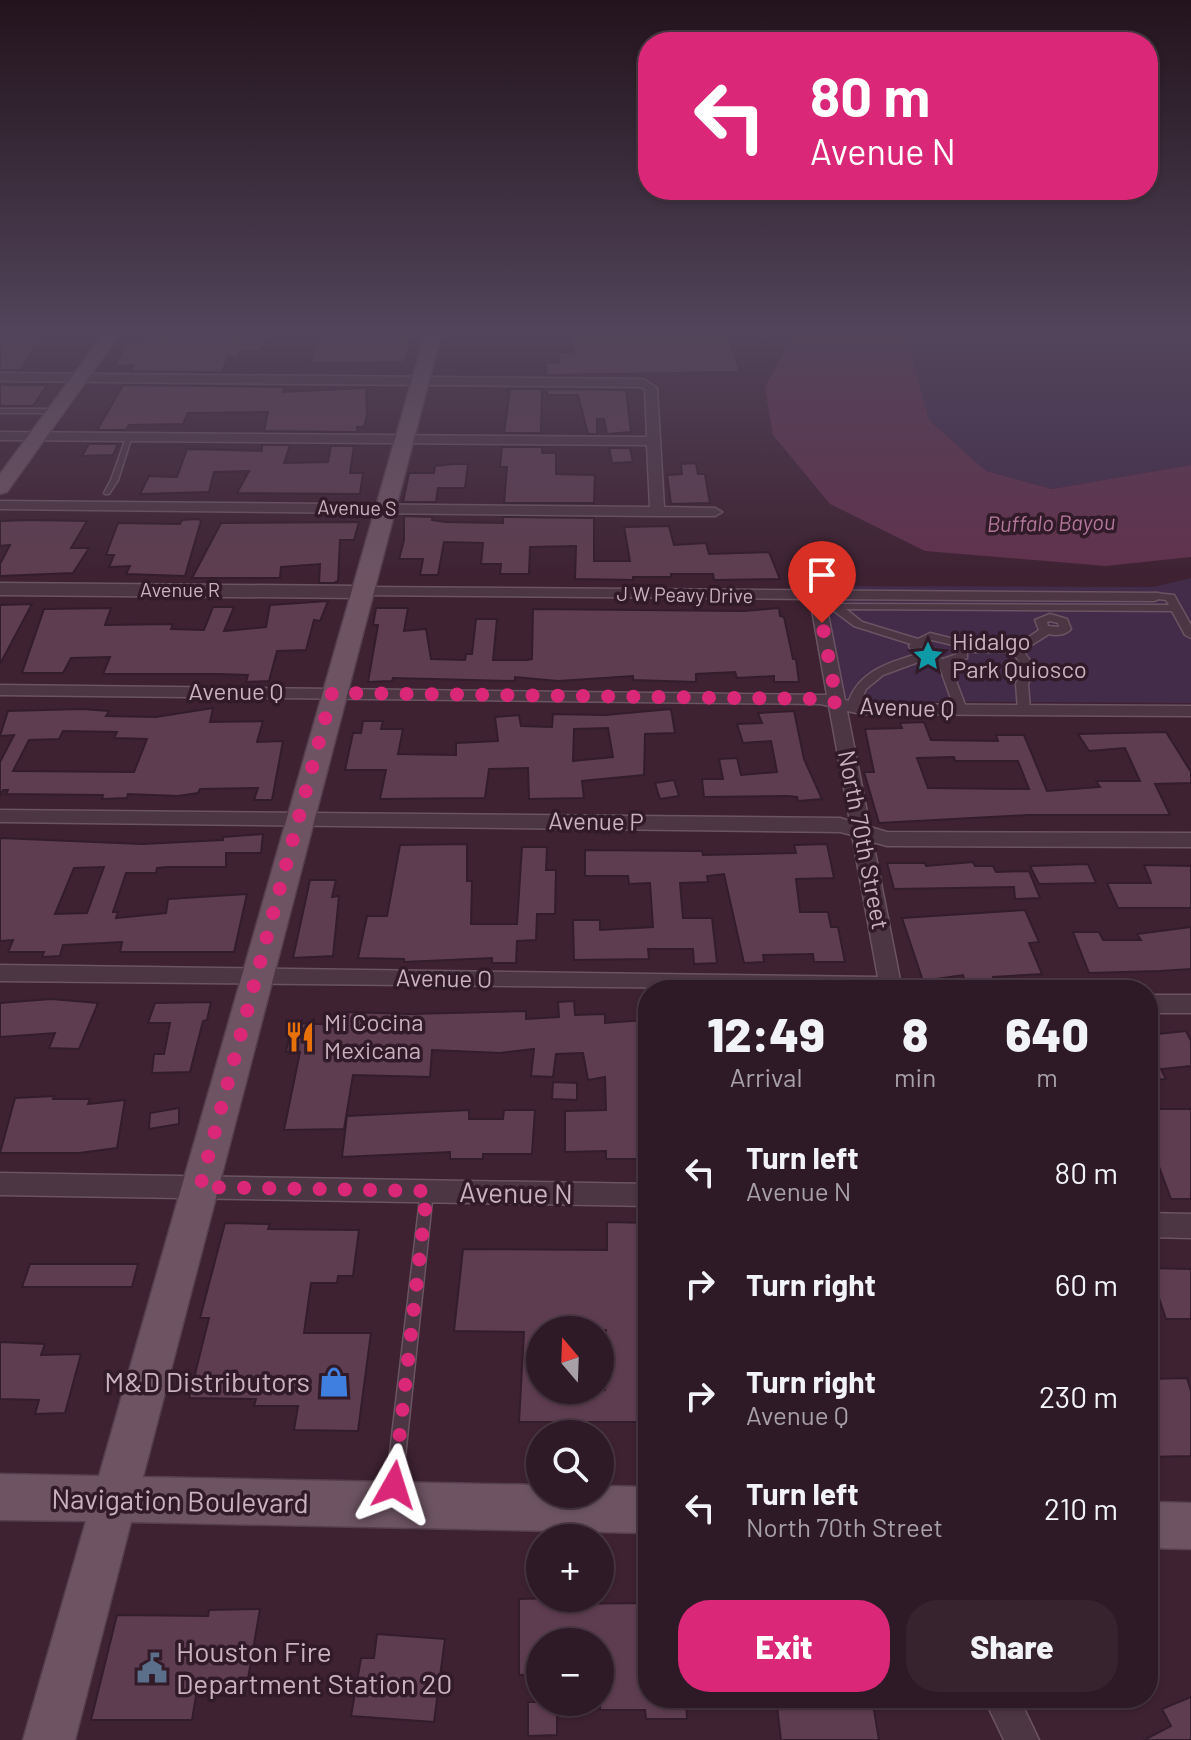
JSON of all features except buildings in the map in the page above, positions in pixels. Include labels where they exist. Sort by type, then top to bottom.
[{"type":"main road","points":[[0,488],[55,412]]},
{"type":"main road","points":[[49,1740],[117,1500],[332,693],[412,412]]},
{"type":"main road","name":"Navigation Boulevard","points":[[0,1497],[638,1510]]},
{"type":"main road","points":[[1158,1525],[1191,1526]]},
{"type":"street","points":[[653,412],[657,512]]},
{"type":"street","points":[[0,436],[655,441]]},
{"type":"street","name":"Avenue S","points":[[0,505],[715,512]]},
{"type":"street","name":"Avenue R","points":[[0,589],[361,592]]},
{"type":"street","name":"J W Peavy Drive","points":[[361,592],[828,599],[1154,596]]},
{"type":"street","points":[[1154,596],[1170,597],[1191,635]]},
{"type":"street","points":[[828,599],[926,607],[1176,608]]},
{"type":"street","points":[[828,599],[858,624],[917,642],[936,636],[952,639],[963,649],[1018,650],[1047,630]]},
{"type":"street","name":"North 70th Street","points":[[828,599],[860,831],[887,980]]},
{"type":"street","points":[[926,607],[936,636]]},
{"type":"street","points":[[917,642],[915,649],[921,657]]},
{"type":"street","points":[[845,705],[854,699],[873,675],[921,657],[944,663],[959,660],[963,649]]},
{"type":"street","points":[[1018,650],[1028,666],[1022,684],[1024,710]]},
{"type":"street","points":[[944,663],[961,710]]},
{"type":"street","name":"Avenue Q","points":[[0,690],[820,699],[845,705],[961,710],[1191,711]]},
{"type":"street","name":"Avenue P","points":[[0,816],[840,825],[887,839],[1191,840]]},
{"type":"street","name":"Avenue O","points":[[0,973],[638,981]]},
{"type":"street","points":[[1158,1004],[1191,1004]]},
{"type":"street","name":"Avenue N","points":[[0,1184],[638,1195]]},
{"type":"street","points":[[1158,1225],[1191,1226]]},
{"type":"street","points":[[1006,1708],[1022,1740]]},
{"type":"lane","points":[[107,493],[116,482],[121,451],[129,436]]},
{"type":"lane","points":[[392,1505],[427,1191]]},
{"type":"shaded area","points":[[927,412],[1191,412],[1191,465],[1052,489],[986,471],[929,420]]},
{"type":"shaded area","points":[[1191,578],[1191,703],[842,701],[822,586],[1153,587]]},
{"type":"water","name":"Buffalo Bayou","points":[[769,412],[927,412],[929,420],[986,471],[1052,489],[1191,465],[1191,557],[1106,566],[925,551],[830,504],[773,435]]},
{"type":"place","name":"Hidalgo Park Quiosco","points":[[928,656]]},
{"type":"place","name":"Mi Cocina Mexicana","points":[[300,1037]]},
{"type":"place","name":"M&D Distributors","points":[[334,1382]]},
{"type":"place","name":"Houston Fire Department Station 20","points":[[152,1668]]},
{"type":"route","points":[[394,1485],[427,1191],[200,1187],[332,693],[820,699],[837,703],[822,623]]}]
